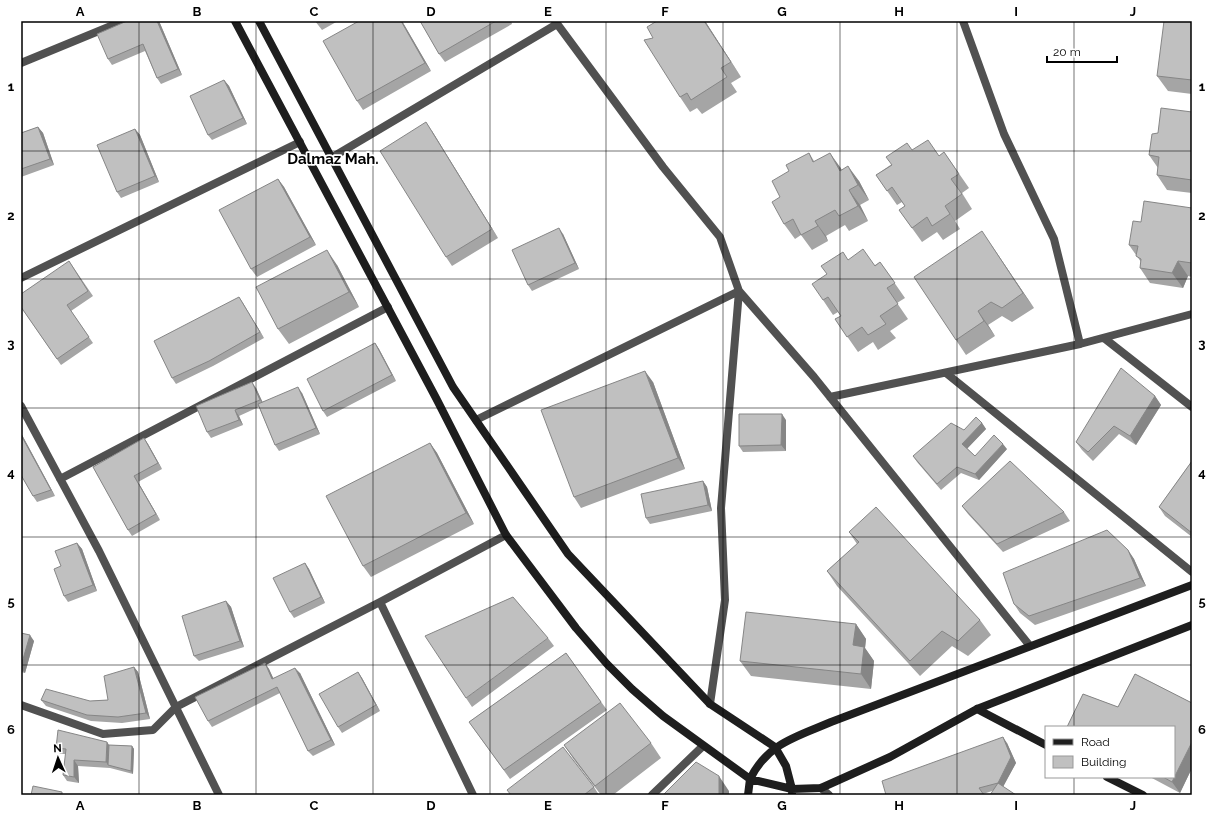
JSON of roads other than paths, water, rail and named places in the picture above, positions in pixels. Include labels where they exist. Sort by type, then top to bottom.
[{"type":"main road","points":[[235,21],[388,308],[506,535],[576,628],[607,664],[632,689],[663,716],[750,779],[792,792],[821,788],[890,757],[978,709],[1192,625]]},
{"type":"main road","points":[[259,21],[453,387],[568,554],[710,704],[775,747],[786,766],[792,792]]},
{"type":"main road","points":[[748,795],[750,779],[757,766],[775,747],[831,722],[1192,585]]},
{"type":"main road","points":[[978,709],[1045,744]]},
{"type":"main road","points":[[1109,778],[1143,795]]},
{"type":"street","points":[[21,63],[123,21]]},
{"type":"street","points":[[963,21],[1004,134],[1054,239],[1080,344]]},
{"type":"street","points":[[331,158],[556,23],[663,167],[720,237],[739,291],[830,397],[1030,646]]},
{"type":"street","points":[[21,278],[300,142]]},
{"type":"street","points":[[476,420],[739,291]]},
{"type":"street","points":[[710,704],[724,600],[721,508],[739,291]]},
{"type":"street","points":[[60,479],[388,308]]},
{"type":"street","points":[[830,397],[1080,344],[1192,314]]},
{"type":"street","points":[[1104,338],[1192,407]]},
{"type":"street","points":[[946,373],[1192,572]]},
{"type":"street","points":[[21,406],[99,551],[219,795]]},
{"type":"street","points":[[21,705],[103,734],[153,730],[176,707],[506,535]]},
{"type":"street","points":[[380,602],[473,795]]},
{"type":"street","points":[[652,795],[703,746]]},
{"type":"street","points":[[821,788],[829,795]]},
{"type":"district","name":"Dalmaz Mah.","points":[[333,159]]}]
